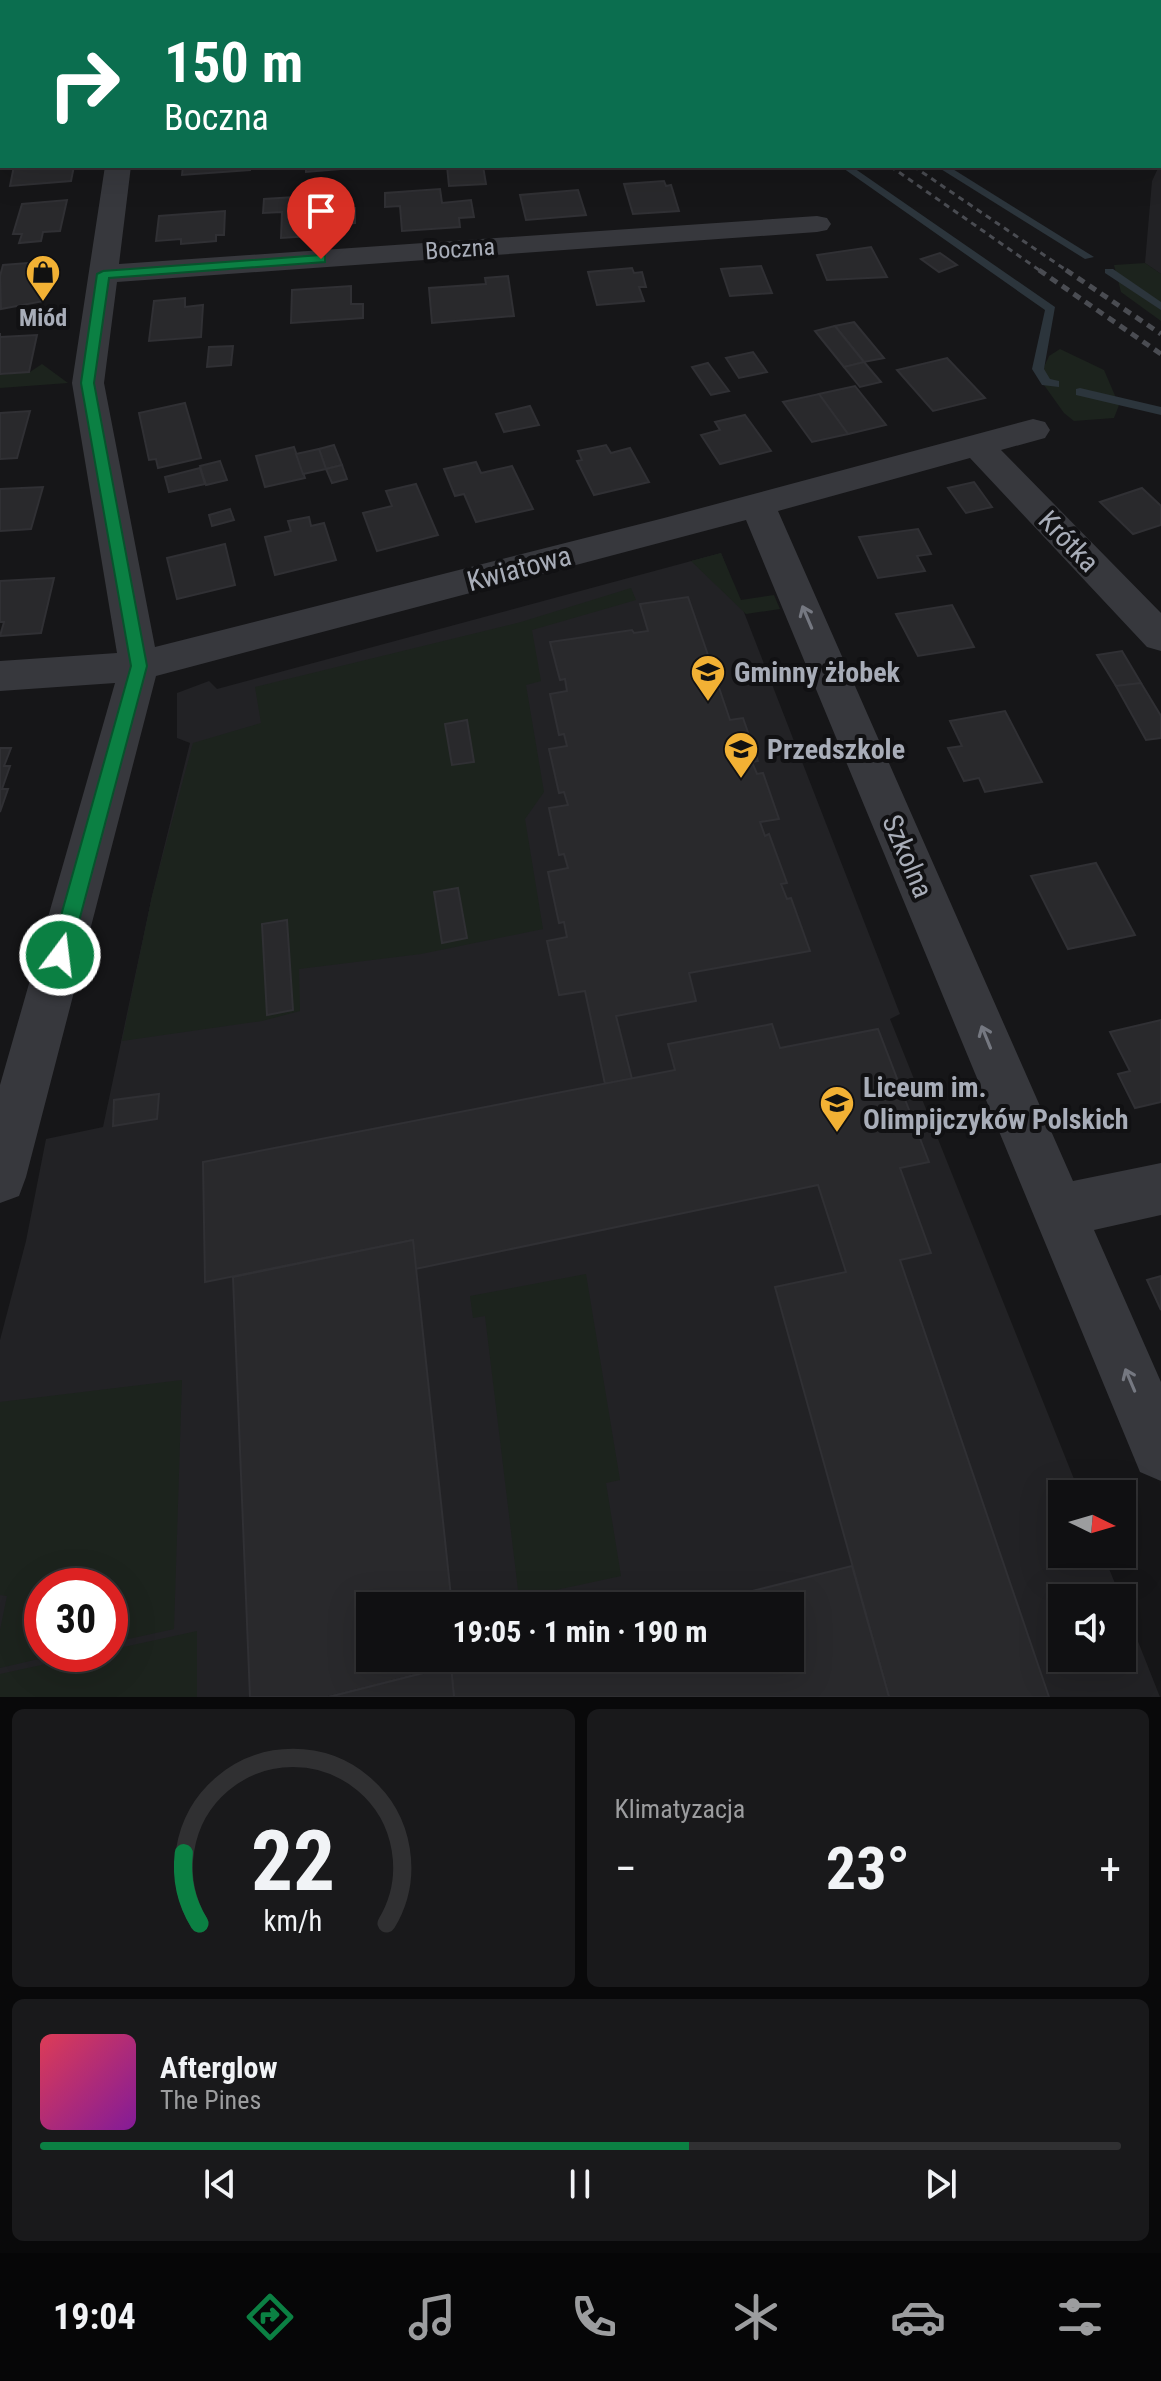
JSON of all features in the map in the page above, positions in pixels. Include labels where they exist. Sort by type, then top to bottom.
[{"type":"street","points":[[0,1177],[139,666],[88,383],[118,168]]},
{"type":"street","name":"Boczna","points":[[103,274],[817,224]]},
{"type":"street","name":"Kwiatowa","points":[[0,676],[139,666],[664,530],[1033,430]]},
{"type":"street","name":"Krótka","points":[[977,445],[1161,637]]},
{"type":"street","name":"Szkolna","points":[[756,503],[952,955],[1057,1211],[1161,1451]]},
{"type":"street","points":[[1057,1211],[1161,1189]]},
{"type":"shaded area","points":[[1161,168],[1161,274],[1145,263],[1152,181]]},
{"type":"shaded area","points":[[1145,263],[1161,274],[1161,321],[1121,292],[1114,265]]},
{"type":"shaded area","points":[[1060,349],[1104,370],[1119,405],[1114,418],[1074,421],[1064,413],[1039,378],[1049,356]]},
{"type":"shaded area","points":[[42,364],[68,383],[0,388],[0,375],[30,372]]},
{"type":"shaded area","points":[[721,553],[900,1014],[890,1019],[1074,1480],[1048,1480],[1048,1568],[1109,1568],[1115,1584],[1048,1584],[1048,1672],[1136,1672],[1136,1636],[1160,1697],[0,1697],[0,1340],[26,1241],[46,1139],[103,1127],[152,896],[190,743],[177,738],[177,693],[209,681],[217,689]]},
{"type":"shaded area","points":[[721,553],[741,600],[774,595],[780,609],[746,614],[691,561]]},
{"type":"shaded area","points":[[631,588],[636,600],[532,630],[541,681],[526,685],[544,792],[525,819],[543,929],[421,954],[299,969],[300,1011],[262,1021],[122,1041],[152,896],[193,743],[261,723],[255,687],[521,622]]},
{"type":"shaded area","points":[[586,1274],[620,1480],[606,1483],[621,1576],[547,1592],[518,1592],[485,1316],[473,1318],[470,1296]]},
{"type":"shaded area","points":[[182,1380],[174,1629],[128,1639],[128,1568],[24,1568],[24,1662],[0,1668],[0,1630],[7,1596],[0,1595],[0,1402]]},
{"type":"shaded area","points":[[197,1631],[197,1697],[0,1697],[0,1674],[24,1669],[24,1672],[128,1672],[128,1646]]},
{"type":"building","points":[[14,168],[74,168],[71,181],[10,186]]},
{"type":"building","points":[[183,168],[250,168],[250,170],[182,175]]},
{"type":"building","points":[[306,168],[352,168],[306,172]]},
{"type":"building","points":[[447,168],[483,168],[486,184],[449,186]]},
{"type":"building","points":[[664,181],[666,186],[671,185],[679,211],[633,214],[624,184]]},
{"type":"building","points":[[440,189],[442,203],[471,200],[474,217],[459,218],[460,227],[402,231],[400,206],[385,207],[385,193]]},
{"type":"building","points":[[578,190],[586,215],[526,220],[520,195]]},
{"type":"building","points":[[327,195],[327,210],[355,208],[355,223],[343,224],[343,234],[281,238],[282,212],[263,213],[264,199]]},
{"type":"building","points":[[67,200],[60,231],[43,232],[41,241],[19,243],[22,234],[13,234],[22,204]]},
{"type":"building","points":[[225,211],[224,235],[216,235],[216,241],[181,244],[181,239],[156,241],[159,216]]},
{"type":"building","points":[[871,247],[887,277],[827,280],[817,255]]},
{"type":"building","points":[[940,253],[957,265],[939,272],[921,259]]},
{"type":"building","points":[[53,261],[44,301],[1,309],[0,276],[3,265]]},
{"type":"building","points":[[761,266],[772,293],[730,296],[721,269]]},
{"type":"building","points":[[632,268],[634,273],[642,272],[646,287],[639,287],[644,301],[597,305],[588,272]]},
{"type":"building","points":[[508,276],[514,316],[432,323],[429,288],[486,284],[485,278]]},
{"type":"building","points":[[351,286],[351,304],[363,304],[363,318],[291,323],[292,290]]},
{"type":"building","points":[[185,298],[185,307],[203,305],[201,337],[149,341],[154,301]]},
{"type":"building","points":[[854,322],[884,358],[864,362],[835,326]]},
{"type":"building","points":[[835,326],[864,362],[844,367],[815,331]]},
{"type":"building","points":[[37,335],[29,372],[0,374],[0,337]]},
{"type":"building","points":[[233,346],[231,365],[207,367],[209,347]]},
{"type":"building","points":[[753,352],[767,372],[739,378],[726,358]]},
{"type":"building","points":[[947,358],[985,398],[933,411],[897,370]]},
{"type":"building","points":[[864,362],[881,382],[860,387],[844,367]]},
{"type":"building","points":[[708,363],[729,391],[711,395],[692,367]]},
{"type":"building","points":[[855,386],[886,425],[848,434],[819,394]]},
{"type":"building","points":[[819,394],[848,434],[812,442],[783,402]]},
{"type":"building","points":[[185,403],[201,458],[158,468],[156,459],[149,460],[139,413]]},
{"type":"building","points":[[530,406],[539,425],[504,432],[496,414]]},
{"type":"building","points":[[30,411],[17,458],[0,459],[0,413]]},
{"type":"building","points":[[745,415],[771,451],[720,464],[701,435],[720,430],[715,422]]},
{"type":"building","points":[[334,445],[342,465],[326,469],[319,449]]},
{"type":"building","points":[[606,445],[611,453],[630,448],[649,482],[594,495],[577,461],[582,460],[578,451]]},
{"type":"building","points":[[294,447],[305,478],[265,487],[256,456]]},
{"type":"building","points":[[319,449],[326,469],[303,474],[296,454]]},
{"type":"building","points":[[220,461],[227,480],[206,485],[200,466]]},
{"type":"building","points":[[476,462],[481,473],[512,466],[533,509],[476,522],[464,494],[455,496],[444,469]]},
{"type":"building","points":[[342,465],[347,479],[332,483],[326,469]]},
{"type":"building","points":[[200,468],[205,484],[169,492],[165,477]]},
{"type":"building","points":[[974,482],[992,507],[966,513],[948,488]]},
{"type":"building","points":[[416,484],[438,535],[377,551],[363,513],[392,506],[386,491]]},
{"type":"building","points":[[43,487],[31,529],[0,531],[0,489]]},
{"type":"building","points":[[1142,488],[1161,506],[1161,525],[1133,534],[1100,502]]},
{"type":"building","points":[[230,509],[234,520],[212,526],[209,515]]},
{"type":"building","points":[[309,517],[311,526],[324,523],[336,560],[275,575],[265,537],[291,531],[288,521]]},
{"type":"building","points":[[918,529],[931,554],[917,556],[925,571],[878,578],[859,537]]},
{"type":"building","points":[[225,544],[235,585],[177,599],[167,558]]},
{"type":"building","points":[[54,578],[41,633],[0,636],[4,622],[0,622],[0,581]]},
{"type":"building","points":[[688,597],[709,658],[704,659],[709,670],[713,670],[730,720],[743,718],[758,761],[752,762],[757,774],[763,773],[779,819],[760,822],[765,836],[769,834],[787,883],[781,884],[787,899],[791,898],[810,951],[689,973],[696,1001],[616,1016],[632,1079],[605,1084],[585,991],[559,995],[547,941],[567,937],[564,922],[559,923],[548,872],[568,868],[564,854],[559,855],[549,808],[568,805],[564,792],[559,793],[549,749],[567,746],[564,734],[559,735],[550,694],[567,691],[565,679],[560,680],[550,642],[632,630],[634,633],[648,631],[640,604]]},
{"type":"building","points":[[952,605],[974,647],[918,656],[896,614]]},
{"type":"building","points":[[1122,651],[1141,683],[1116,686],[1097,655]]},
{"type":"building","points":[[1141,683],[1161,716],[1161,738],[1146,740],[1116,686]]},
{"type":"building","points":[[1005,711],[1042,782],[985,792],[979,778],[964,781],[948,748],[962,746],[950,721]]},
{"type":"building","points":[[467,720],[474,762],[452,765],[445,724]]},
{"type":"building","points":[[0,748],[11,748],[4,766],[10,766],[2,789],[8,789],[0,812]]},
{"type":"building","points":[[1096,863],[1135,935],[1068,949],[1031,876]]},
{"type":"building","points":[[458,888],[467,938],[442,943],[434,892]]},
{"type":"building","points":[[287,920],[293,1010],[267,1015],[262,924]]},
{"type":"building","points":[[1161,1020],[1161,1102],[1135,1108],[1118,1074],[1130,1071],[1110,1032]]},
{"type":"building","points":[[772,1024],[780,1048],[878,1029],[929,1162],[900,1168],[931,1253],[900,1260],[1049,1697],[889,1697],[775,1287],[846,1272],[818,1185],[415,1269],[413,1240],[205,1282],[203,1162],[675,1070],[668,1044]]},
{"type":"building","points":[[159,1094],[157,1119],[113,1126],[114,1100]]},
{"type":"building","points":[[413,1240],[451,1592],[356,1592],[356,1672],[427,1672],[329,1697],[250,1697],[233,1277]]},
{"type":"building","points":[[1161,1276],[1161,1310],[1147,1280]]},
{"type":"building","points":[[852,1566],[889,1697],[454,1697],[452,1672],[804,1672],[804,1592],[749,1592]]},
{"type":"building","points":[[427,1672],[452,1672],[454,1697],[329,1697]]},
{"type":"waterway","points":[[848,168],[1051,309],[1038,369],[1046,382],[1055,384]]},
{"type":"waterway","points":[[944,168],[1089,257]]},
{"type":"waterway","points":[[1109,271],[1161,307]]},
{"type":"waterway","points":[[1080,392],[1161,411]]},
{"type":"railway","points":[[893,168],[1042,272]]},
{"type":"railway","points":[[916,168],[1069,272]]},
{"type":"railway","points":[[1039,270],[1161,354]]},
{"type":"railway","points":[[1066,270],[1161,334]]},
{"type":"place","name":"Miód","points":[[43,303]]},
{"type":"place","name":"Gminny żłobek","points":[[708,703]]},
{"type":"place","name":"Przedszkole","points":[[741,780]]},
{"type":"place","name":"Liceum im. Olimpijczyków Polskich","points":[[837,1134]]},
{"type":"route","points":[[60,955],[139,666],[88,383],[103,274],[321,259]]}]
